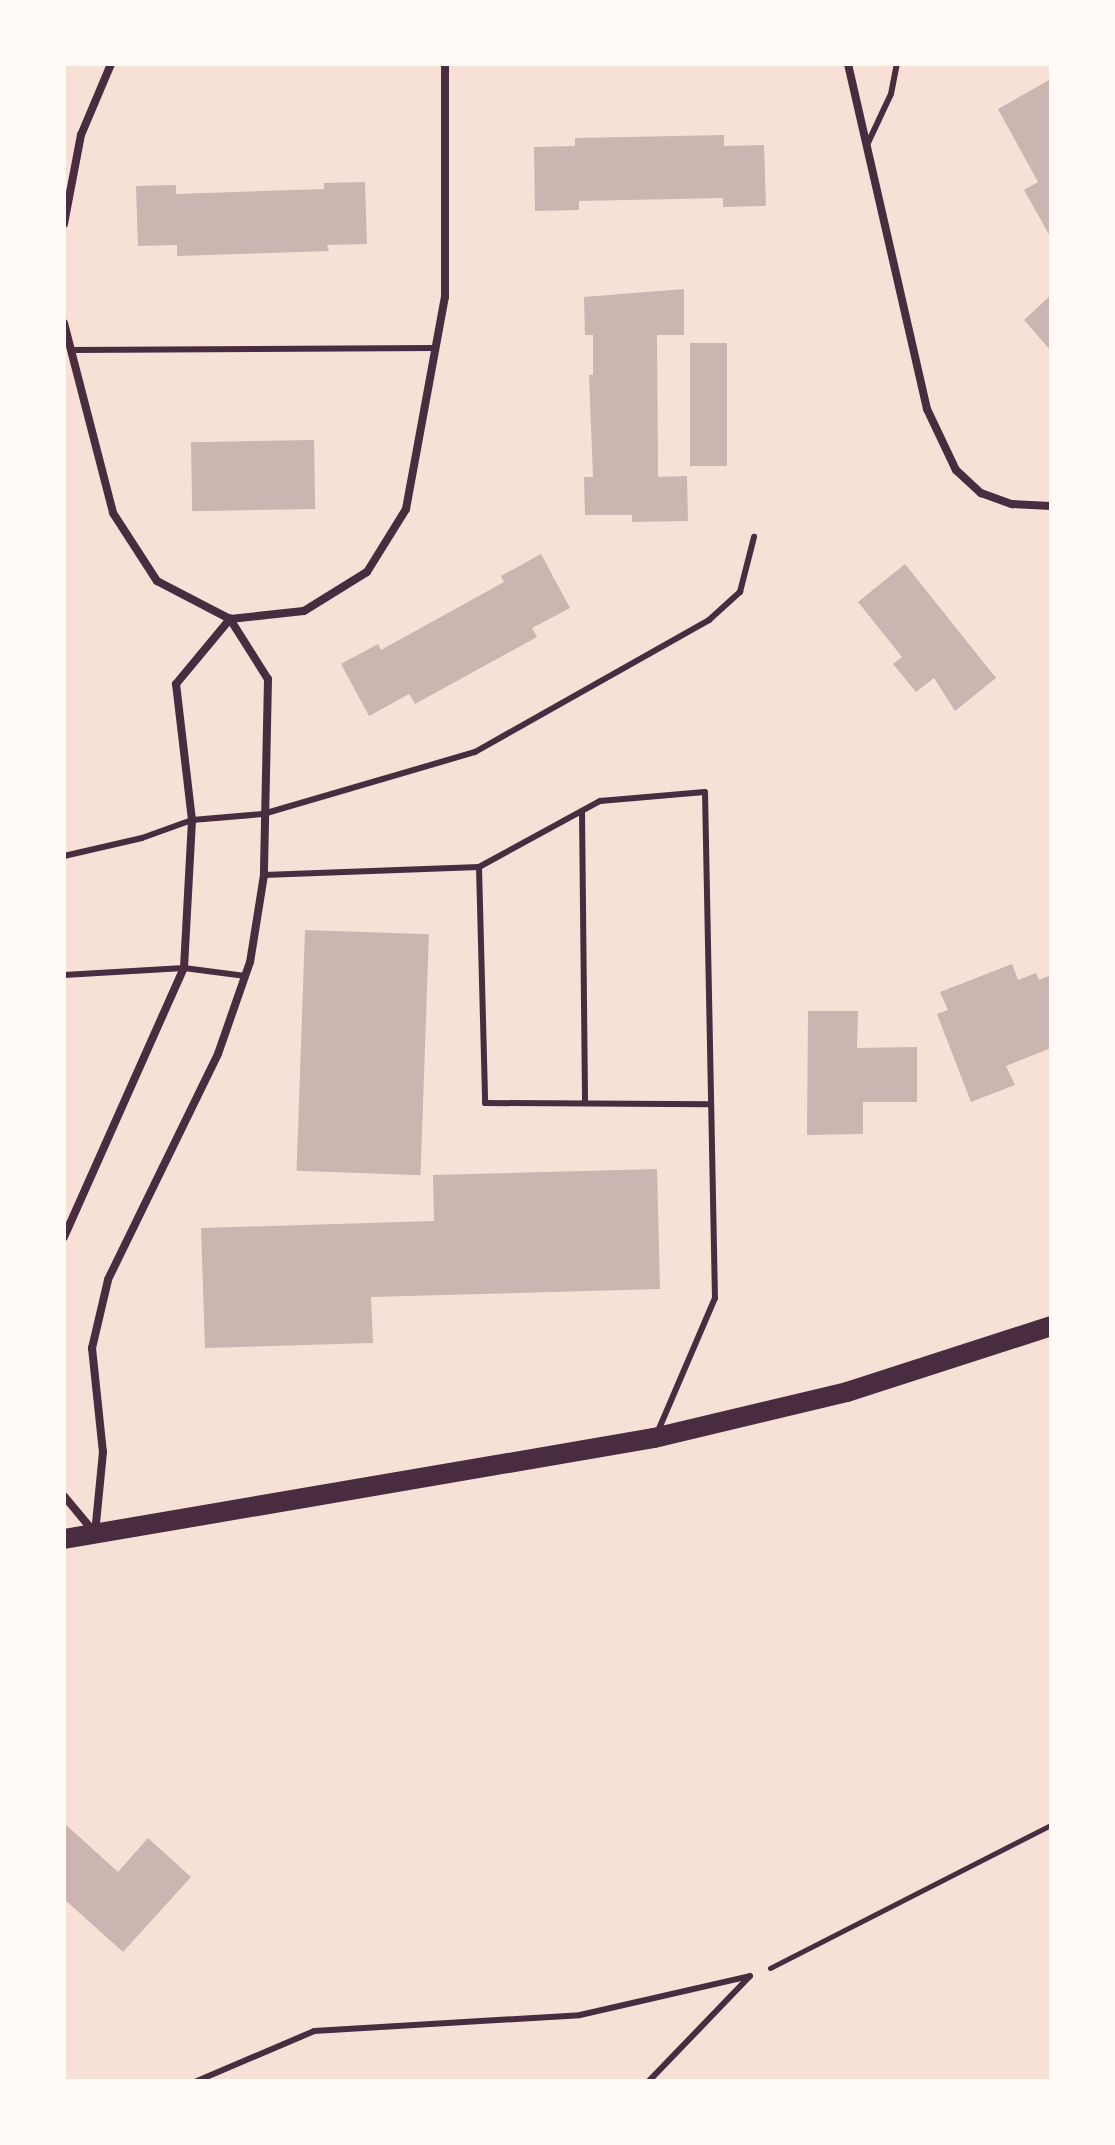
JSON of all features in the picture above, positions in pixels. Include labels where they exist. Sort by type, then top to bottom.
[{"type":"main road","points":[[64,1539],[654,1438],[847,1392],[1051,1326]]},
{"type":"street","points":[[64,224],[81,135],[111,64]]},
{"type":"street","points":[[64,1237],[184,968],[192,820],[176,684],[230,619],[304,611],[367,572],[406,509],[445,297],[445,64]]},
{"type":"street","points":[[848,64],[927,409],[956,470],[981,493],[1012,504],[1051,506]]},
{"type":"street","points":[[64,323],[113,513],[157,581],[230,619],[268,679],[264,875],[245,976],[218,1054],[108,1280],[92,1348],[103,1452],[95,1533]]},
{"type":"street","points":[[64,1496],[95,1533]]},
{"type":"lane","points":[[865,148],[891,94],[897,64]]},
{"type":"lane","points":[[71,350],[435,348]]},
{"type":"lane","points":[[64,856],[142,838],[192,820],[263,814],[475,752],[646,659],[709,620],[740,592],[754,537]]},
{"type":"lane","points":[[264,875],[479,867],[600,801],[705,792],[715,1298],[654,1438]]},
{"type":"lane","points":[[582,811],[585,1103]]},
{"type":"lane","points":[[479,867],[485,1103],[711,1104]]},
{"type":"lane","points":[[64,975],[184,968],[245,976]]},
{"type":"lane","points":[[197,2081],[314,2031],[580,2015],[750,1976],[649,2081]]},
{"type":"path","points":[[759,1974],[1051,1825]]},
{"type":"building","points":[[1051,79],[1051,238],[1024,190],[1038,182],[998,109]]},
{"type":"building","points":[[724,135],[724,146],[764,145],[766,206],[723,207],[723,198],[579,201],[579,210],[535,211],[534,147],[575,146],[575,138]]},
{"type":"building","points":[[365,182],[367,244],[327,245],[329,251],[177,256],[177,245],[138,246],[136,186],[176,185],[176,194],[324,189],[324,183]]},
{"type":"building","points":[[684,289],[684,335],[657,335],[658,477],[687,476],[688,521],[632,522],[632,515],[585,515],[584,477],[593,477],[589,375],[593,375],[593,335],[585,335],[584,297]]},
{"type":"building","points":[[1051,295],[1051,351],[1024,320]]},
{"type":"building","points":[[690,343],[727,343],[727,466],[690,466]]},
{"type":"building","points":[[314,440],[315,509],[192,511],[191,442]]},
{"type":"building","points":[[541,554],[570,608],[532,628],[537,637],[415,704],[409,694],[369,716],[341,664],[378,644],[381,650],[504,582],[501,576]]},
{"type":"building","points":[[905,564],[996,678],[955,711],[934,678],[916,692],[893,664],[902,657],[858,602]]},
{"type":"building","points":[[305,930],[429,934],[421,1175],[297,1171]]},
{"type":"building","points":[[1012,964],[1018,980],[1036,973],[1039,980],[1051,975],[1051,1048],[1006,1066],[1015,1085],[971,1102],[937,1014],[948,1010],[940,992]]},
{"type":"building","points":[[808,1011],[858,1011],[857,1048],[917,1047],[917,1102],[863,1102],[863,1134],[807,1135]]},
{"type":"building","points":[[657,1169],[660,1289],[371,1297],[373,1343],[205,1348],[201,1228],[434,1221],[433,1175]]},
{"type":"building","points":[[64,1823],[118,1872],[148,1838],[191,1877],[123,1952],[64,1899]]}]
